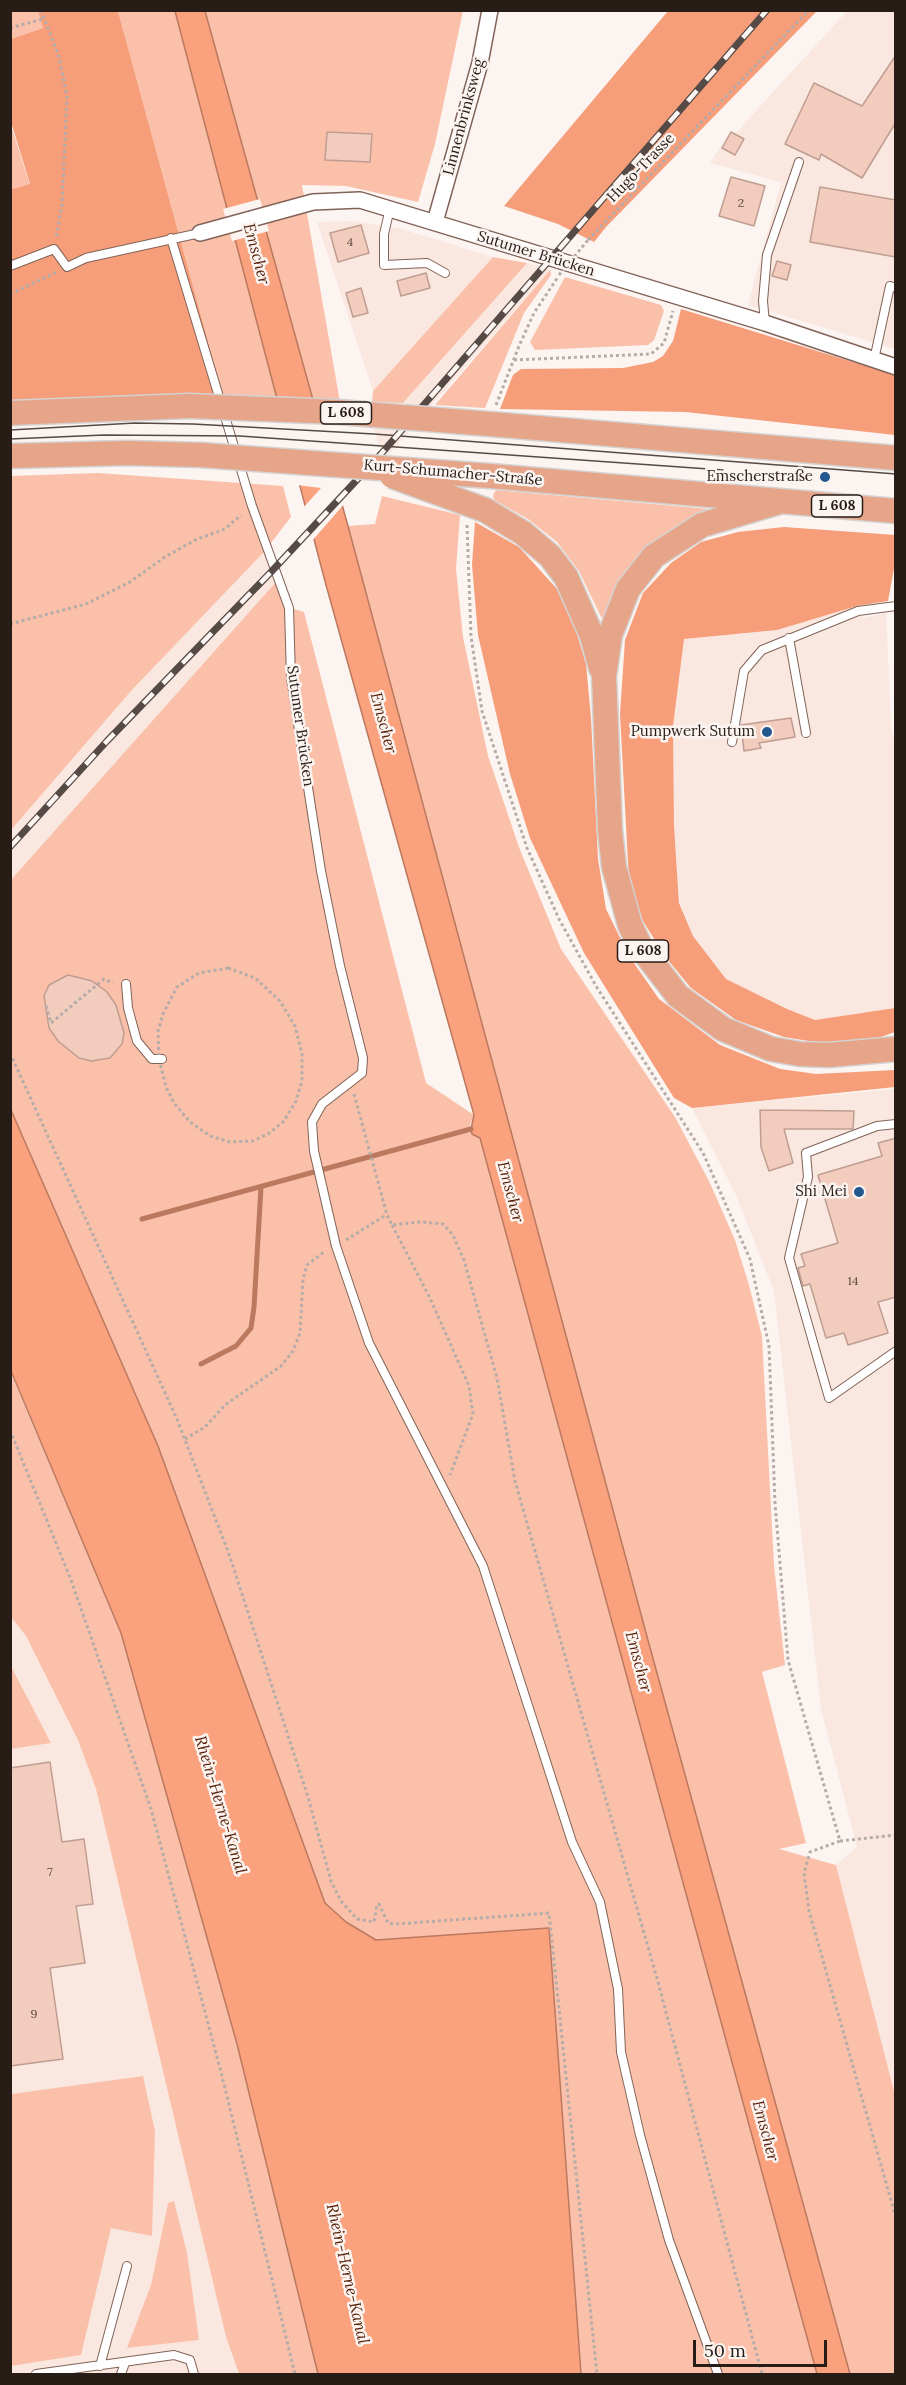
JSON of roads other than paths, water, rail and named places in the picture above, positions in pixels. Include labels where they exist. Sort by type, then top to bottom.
[{"type":"main road","name":"L 608","points":[[10,412],[189,406],[499,417],[896,458]]},
{"type":"main road","name":"Kurt-Schumacher-Straße","points":[[10,456],[128,453],[201,455],[368,466],[896,511]]},
{"type":"main road","name":"L 608","points":[[368,466],[476,516],[523,533],[550,556],[566,577],[592,636],[603,676]]},
{"type":"main road","name":"L 608","points":[[779,502],[702,525],[654,556],[628,589],[610,635],[603,676],[610,830],[614,867],[630,925],[658,973],[678,996],[707,1019],[723,1029],[771,1049],[829,1056],[892,1047]]},
{"type":"street","name":"Linnenbrinksweg","points":[[435,222],[480,63],[490,10]]},
{"type":"street","name":"Sutumer Brücken","points":[[200,233],[290,208],[336,200],[360,200],[765,323],[896,367]]},
{"type":"lane","points":[[765,323],[763,301],[767,255],[799,162]]},
{"type":"lane","points":[[390,208],[384,234],[384,265],[428,263],[445,273]]},
{"type":"lane","name":"Sutumer Brücken","points":[[10,267],[54,249],[67,267],[86,258],[200,233]]},
{"type":"lane","name":"Sutumer Brücken","points":[[171,238],[252,506],[289,608],[291,678],[321,871],[340,966],[363,1059],[362,1073],[351,1084],[322,1104],[312,1122],[314,1151],[336,1245],[369,1343],[483,1566],[572,1842],[600,1902],[618,1989],[621,2052],[640,2135],[669,2240],[718,2374]]},
{"type":"lane","points":[[874,360],[890,286],[896,288]]},
{"type":"lane","points":[[732,742],[744,671],[762,650],[858,611],[896,606]]},
{"type":"lane","points":[[789,638],[806,733]]},
{"type":"lane","points":[[126,984],[128,1008],[136,1041],[152,1059],[162,1059]]},
{"type":"lane","points":[[896,1124],[877,1126],[806,1153],[808,1177],[789,1258],[829,1398],[896,1351]]},
{"type":"lane","points":[[100,2366],[127,2266]]},
{"type":"lane","points":[[36,2374],[174,2355],[190,2360],[194,2374]]},
{"type":"lane","points":[[121,2374],[125,2362]]},
{"type":"water","name":"Emscher","points":[[175,11],[205,11],[348,526],[649,1644],[850,2374],[817,2374],[480,1138],[472,1134],[474,1115],[326,585]]},
{"type":"water","name":"Rhein-Herne-Kanal","points":[[11,1110],[158,1446],[325,1903],[346,1922],[376,1940],[549,1928],[581,2374],[318,2374],[237,2044],[121,1633],[11,1371]]},
{"type":"waterway","points":[[142,1219],[471,1129]]},
{"type":"waterway","points":[[201,1364],[236,1346],[251,1328],[261,1187]]},
{"type":"tram line","points":[[10,430],[135,423],[193,424],[374,434],[896,474]]},
{"type":"tram line","points":[[10,439],[104,435],[240,436],[723,470]]},
{"type":"railway","points":[[10,847],[107,741],[271,572],[381,454],[767,10]]},
{"type":"place","name":"Emscherstraße","points":[[825,477]]},
{"type":"place","name":"Pumpwerk Sutum","points":[[767,732]]},
{"type":"place","name":"Shi Mei","points":[[859,1192]]}]
